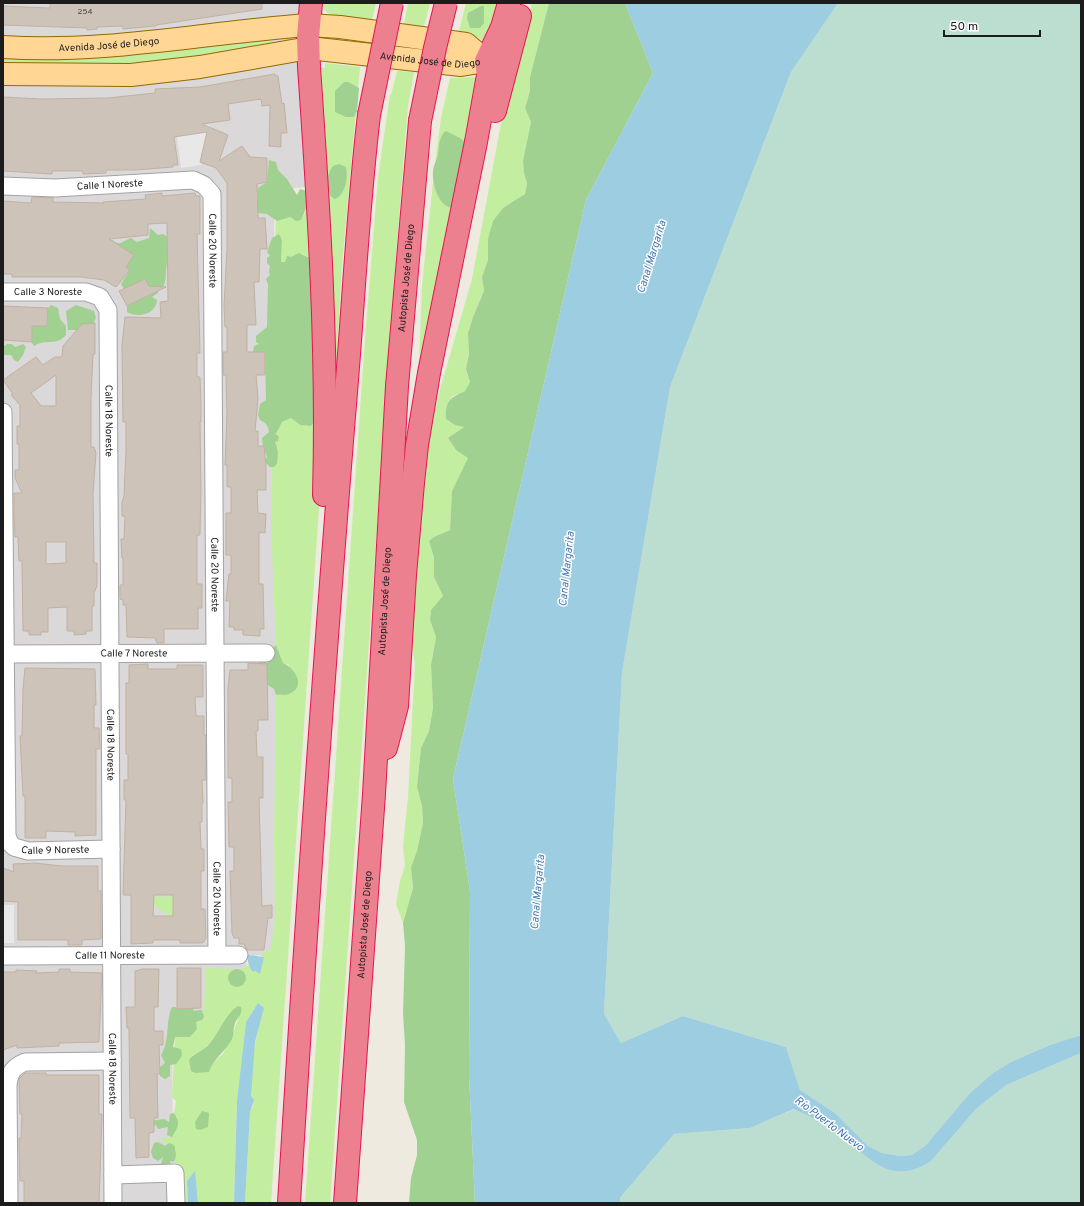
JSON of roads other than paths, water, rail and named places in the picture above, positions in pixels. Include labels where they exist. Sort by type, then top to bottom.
[{"type":"highway","points":[[310,3],[309,48],[323,310],[326,426],[324,503],[316,593],[326,643]]},
{"type":"highway","points":[[289,1203],[326,643],[345,412],[362,173],[368,115],[392,3]]},
{"type":"highway","name":"Autopista José de Diego","points":[[345,1203],[374,794],[398,371],[420,121],[446,3]]},
{"type":"highway","points":[[374,794],[397,706],[405,575],[417,445],[429,373],[476,142],[488,75],[486,61],[502,27],[509,3]]},
{"type":"highway","points":[[414,483],[423,450],[465,260],[496,106],[509,53],[524,3]]},
{"type":"main road","name":"Avenida José de Diego","points":[[3,47],[52,49],[112,46],[309,25],[340,27],[466,44],[486,61]]},
{"type":"main road","name":"Avenida José de Diego","points":[[3,74],[131,75],[200,67],[309,48],[462,65],[486,61]]},
{"type":"street","name":"Calle 1 Noreste","points":[[3,186],[56,188],[193,180],[204,185],[212,194]]},
{"type":"street","name":"Calle 20 Noreste","points":[[212,194],[217,954]]},
{"type":"street","name":"Calle 3 Noreste","points":[[3,292],[92,294]]},
{"type":"street","name":"Calle 18 Noreste","points":[[92,294],[104,303],[108,318],[113,1203]]},
{"type":"street","points":[[4,414],[4,654]]},
{"type":"street","name":"Calle 7 Noreste","points":[[4,654],[266,653]]},
{"type":"street","name":"Calle 9 Noreste","points":[[4,654],[7,836],[10,843],[14,847],[28,851],[111,849]]},
{"type":"street","name":"Calle 11 Noreste","points":[[3,956],[239,955]]},
{"type":"street","points":[[9,1203],[9,1078],[12,1070],[17,1065],[25,1062],[112,1061]]},
{"type":"street","points":[[113,1175],[175,1173],[176,1203]]},
{"type":"water","points":[[625,3],[838,3],[791,72],[670,387],[622,673],[604,1014],[621,1043],[683,1016],[786,1047],[800,1090],[835,1113],[868,1146],[882,1153],[900,1156],[912,1155],[926,1145],[970,1093],[993,1073],[1011,1062],[1050,1045],[1081,1035],[1081,1053],[1006,1085],[976,1109],[931,1161],[915,1169],[901,1172],[876,1164],[830,1127],[794,1109],[750,1128],[674,1134],[620,1198],[620,1203],[475,1203],[469,1075],[470,891],[453,779],[586,200],[653,73]]},
{"type":"water","points":[[248,955],[264,957],[260,974],[255,971],[253,972],[249,964]]},
{"type":"water","points":[[258,1003],[264,1008],[255,1042],[251,1096],[254,1100],[250,1112],[245,1203],[234,1203],[237,1101],[246,1022]]},
{"type":"water","points":[[195,1171],[198,1203],[188,1203],[187,1181]]},
{"type":"water label","name":"Canal Margarita","points":[[652,257]]},
{"type":"water label","name":"Canal Margarita","points":[[567,569]]},
{"type":"water label","name":"Canal Margarita","points":[[538,892]]},
{"type":"water label","name":"Río Puerto Nuevo","points":[[829,1124]]}]
